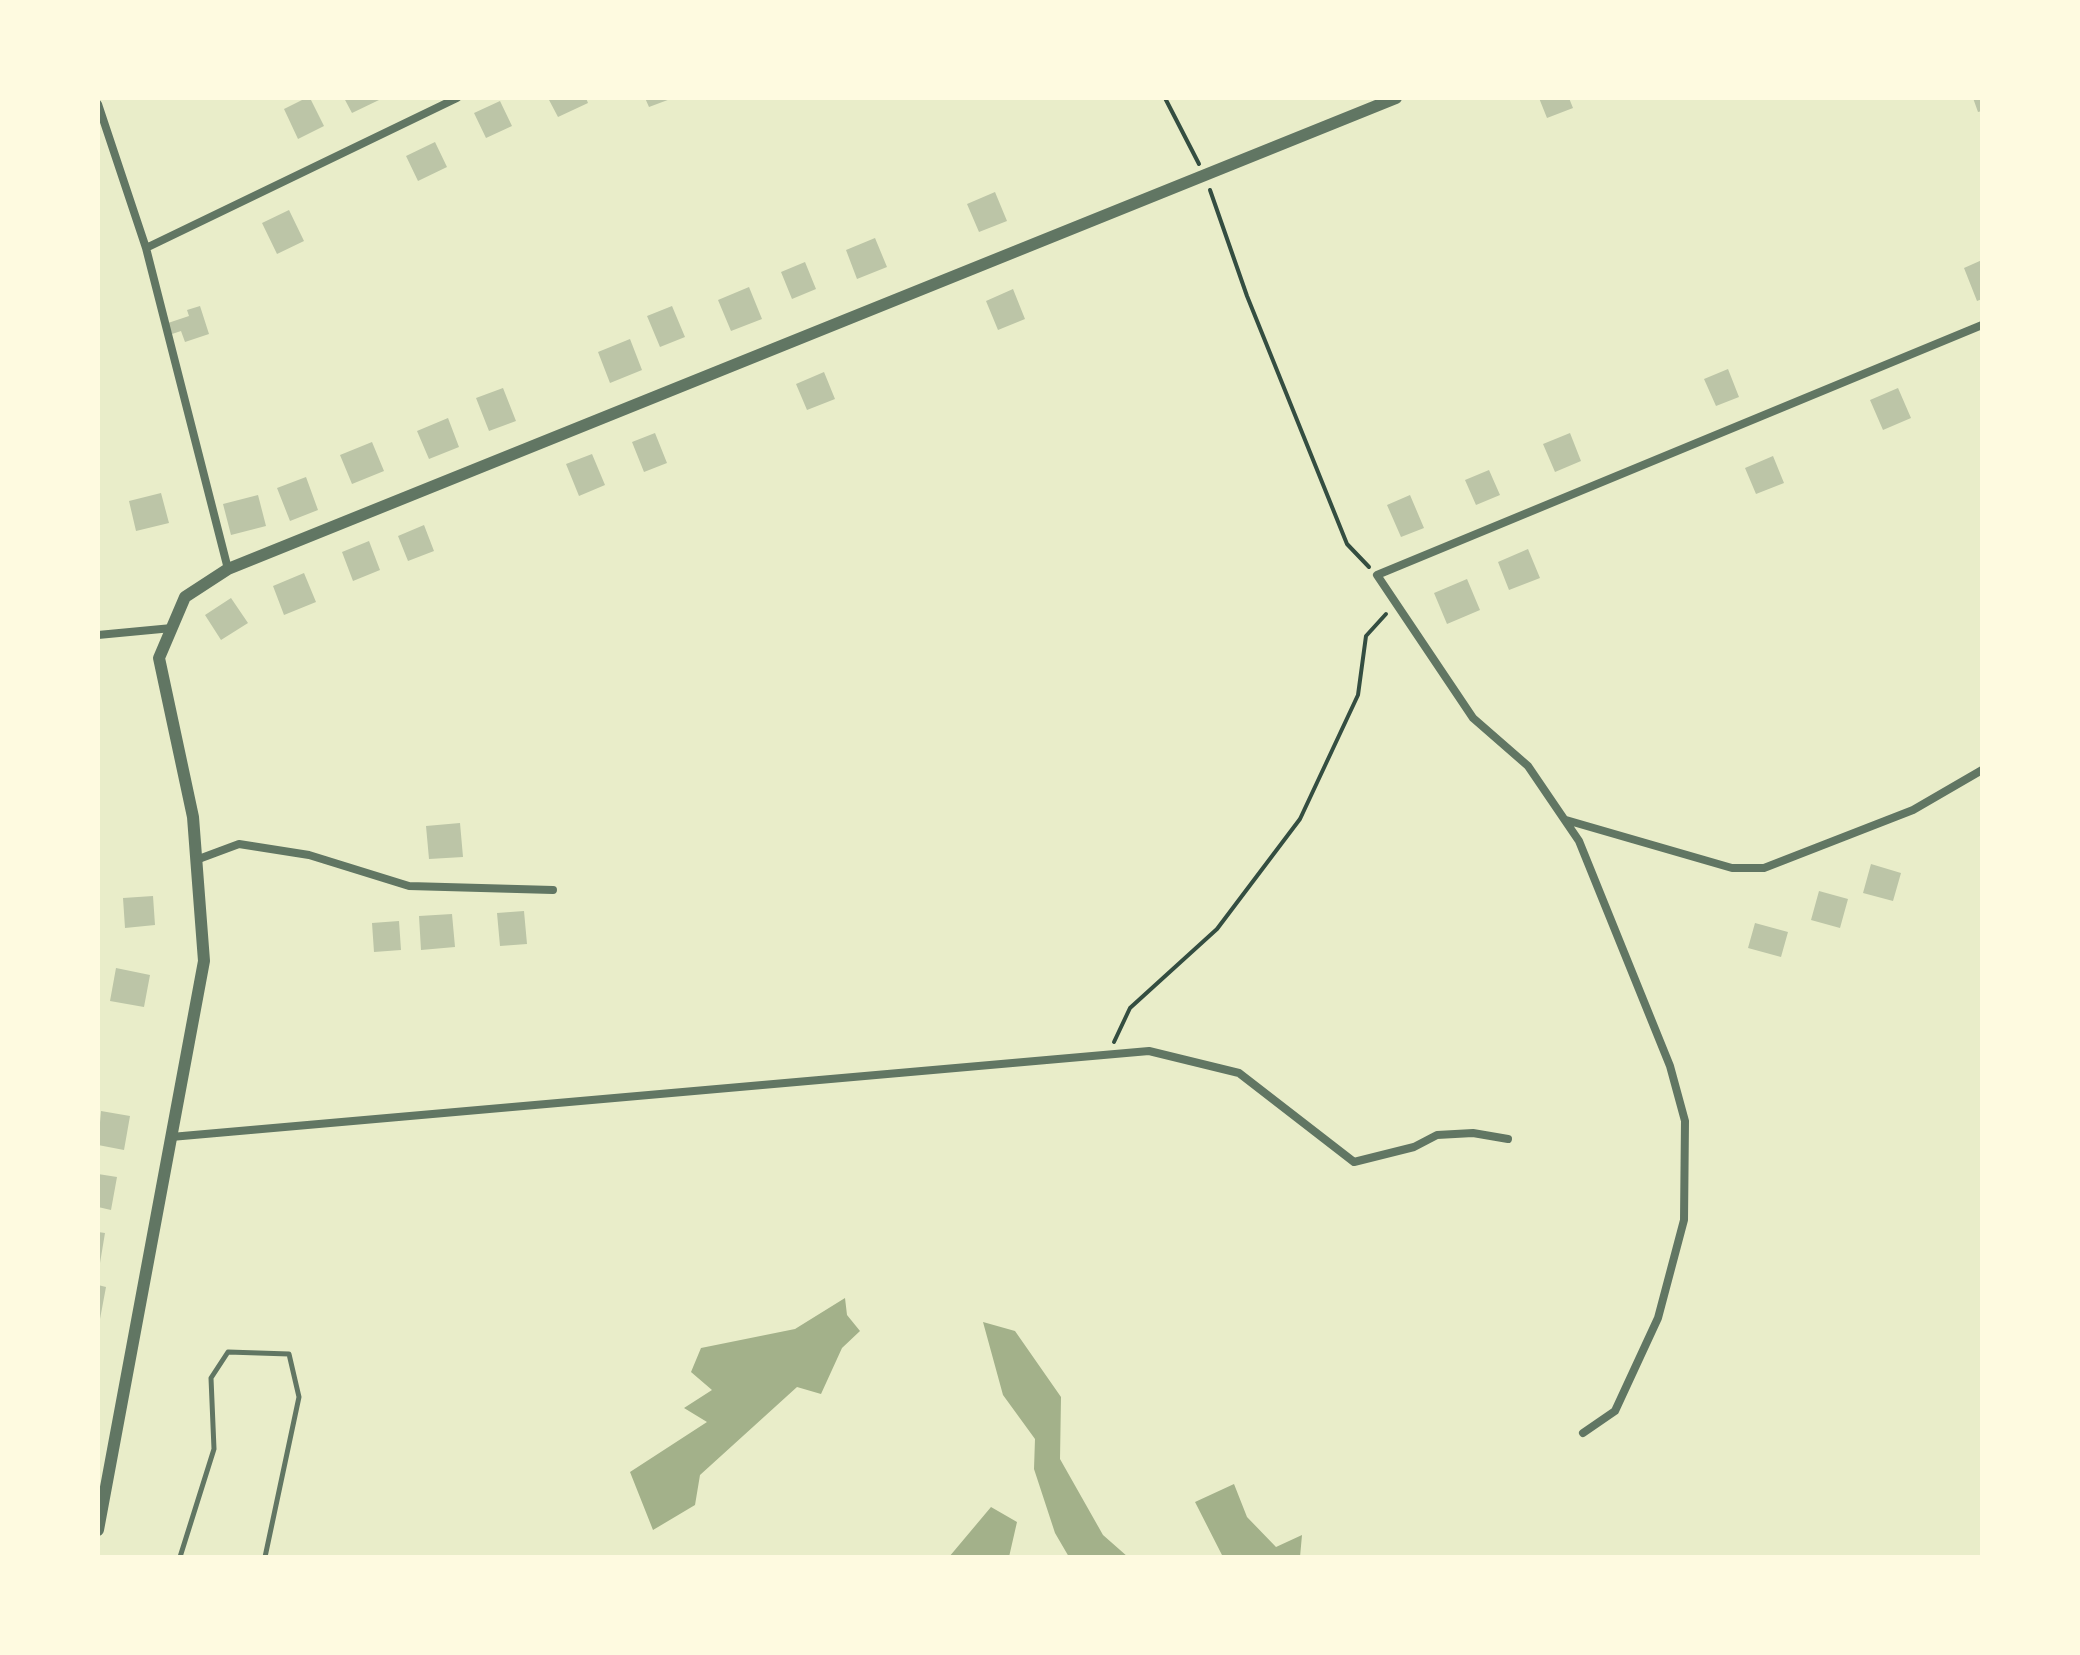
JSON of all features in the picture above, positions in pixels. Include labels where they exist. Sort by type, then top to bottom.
[{"type":"street","points":[[146,248],[457,98]]},
{"type":"street","points":[[98,1530],[204,961],[193,817],[159,658],[185,597],[228,569],[1396,98]]},
{"type":"street","points":[[98,104],[146,248],[228,569]]},
{"type":"street","points":[[1583,1433],[1615,1411],[1658,1318],[1684,1220],[1685,1121],[1670,1066],[1579,841],[1528,766],[1473,718],[1377,575],[1982,325]]},
{"type":"street","points":[[98,635],[172,628]]},
{"type":"street","points":[[1565,820],[1732,868],[1764,868],[1913,810],[1982,770]]},
{"type":"street","points":[[196,860],[239,844],[309,855],[409,886],[553,890]]},
{"type":"street","points":[[171,1137],[1149,1051],[1239,1073],[1354,1162],[1414,1147],[1437,1135],[1473,1133],[1508,1139]]},
{"type":"lane","points":[[180,1557],[214,1449],[211,1378],[228,1352],[289,1354],[299,1397],[265,1557]]},
{"type":"path","points":[[1165,98],[1205,176],[1247,296],[1347,544],[1377,575]]},
{"type":"path","points":[[1108,1055],[1130,1008],[1217,929],[1300,819],[1358,695],[1366,636],[1396,603]]},
{"type":"shaded area","points":[[845,1298],[847,1315],[860,1331],[842,1348],[821,1394],[797,1387],[700,1475],[695,1505],[653,1530],[630,1472],[707,1422],[684,1408],[712,1390],[691,1372],[701,1348],[795,1329]]},
{"type":"shaded area","points":[[983,1322],[1015,1331],[1061,1397],[1060,1459],[1103,1535],[1128,1557],[1069,1557],[1055,1533],[1034,1469],[1035,1439],[1003,1395]]},
{"type":"shaded area","points":[[1234,1484],[1247,1517],[1276,1547],[1302,1535],[1300,1557],[1223,1557],[1195,1502]]},
{"type":"shaded area","points":[[991,1507],[1017,1522],[1009,1557],[949,1557]]},
{"type":"building","points":[[310,98],[324,126],[298,139],[284,109]]},
{"type":"building","points":[[344,98],[378,98],[379,100],[352,113]]},
{"type":"building","points":[[548,98],[586,98],[588,103],[558,117]]},
{"type":"building","points":[[645,98],[673,98],[649,107]]},
{"type":"building","points":[[1539,98],[1569,98],[1573,108],[1547,118]]},
{"type":"building","points":[[1973,98],[1982,98],[1982,111],[1978,112]]},
{"type":"building","points":[[500,101],[512,126],[486,138],[474,113]]},
{"type":"building","points":[[435,142],[447,167],[418,181],[406,156]]},
{"type":"building","points":[[995,192],[1007,221],[979,232],[967,204]]},
{"type":"building","points":[[289,210],[304,241],[277,254],[262,223]]},
{"type":"building","points":[[875,238],[887,267],[857,279],[846,250]]},
{"type":"building","points":[[1982,260],[1982,299],[1977,301],[1964,268]]},
{"type":"building","points":[[805,262],[816,289],[792,299],[781,272]]},
{"type":"building","points":[[749,287],[762,319],[731,331],[718,300]]},
{"type":"building","points":[[1013,289],[1025,319],[998,330],[986,301]]},
{"type":"building","points":[[200,306],[209,334],[185,342],[181,331],[172,334],[168,323],[189,316],[187,310]]},
{"type":"building","points":[[672,306],[685,337],[660,347],[647,316]]},
{"type":"building","points":[[630,339],[642,370],[610,383],[598,352]]},
{"type":"building","points":[[1728,369],[1739,397],[1716,406],[1704,379]]},
{"type":"building","points":[[824,372],[835,399],[807,410],[796,384]]},
{"type":"building","points":[[503,388],[516,421],[489,431],[476,398]]},
{"type":"building","points":[[1898,388],[1911,418],[1883,430],[1870,400]]},
{"type":"building","points":[[448,418],[459,447],[429,459],[417,431]]},
{"type":"building","points":[[655,433],[667,463],[644,472],[632,442]]},
{"type":"building","points":[[1570,433],[1581,461],[1555,472],[1543,444]]},
{"type":"building","points":[[372,442],[384,471],[352,484],[340,455]]},
{"type":"building","points":[[592,454],[605,485],[579,496],[566,464]]},
{"type":"building","points":[[1773,456],[1784,483],[1756,494],[1745,468]]},
{"type":"building","points":[[1489,470],[1500,495],[1476,505],[1465,480]]},
{"type":"building","points":[[306,477],[318,510],[290,521],[277,488]]},
{"type":"building","points":[[161,493],[169,523],[136,531],[129,501]]},
{"type":"building","points":[[258,495],[266,526],[231,535],[223,504]]},
{"type":"building","points":[[1410,495],[1424,528],[1401,537],[1387,505]]},
{"type":"building","points":[[424,525],[434,551],[408,561],[398,536]]},
{"type":"building","points":[[369,541],[380,570],[353,581],[342,552]]},
{"type":"building","points":[[1528,549],[1540,578],[1509,590],[1498,562]]},
{"type":"building","points":[[304,573],[316,602],[284,615],[273,586]]},
{"type":"building","points":[[1467,579],[1480,610],[1447,624],[1434,593]]},
{"type":"building","points":[[231,598],[248,623],[221,640],[205,615]]},
{"type":"building","points":[[460,823],[463,857],[429,859],[426,826]]},
{"type":"building","points":[[1871,864],[1901,873],[1893,901],[1863,893]]},
{"type":"building","points":[[1819,891],[1848,899],[1840,928],[1811,920]]},
{"type":"building","points":[[153,896],[155,925],[125,928],[123,898]]},
{"type":"building","points":[[524,911],[527,944],[500,946],[497,913]]},
{"type":"building","points":[[452,914],[455,947],[421,950],[419,916]]},
{"type":"building","points":[[399,921],[401,950],[374,952],[372,923]]},
{"type":"building","points":[[1755,923],[1788,932],[1781,957],[1748,948]]},
{"type":"building","points":[[116,968],[150,975],[144,1007],[110,1001]]},
{"type":"building","points":[[101,1111],[130,1116],[124,1150],[98,1145]]},
{"type":"building","points":[[98,1174],[117,1177],[111,1210],[98,1207]]},
{"type":"building","points":[[98,1232],[105,1233],[100,1263],[98,1263]]},
{"type":"building","points":[[98,1285],[106,1287],[100,1319],[98,1319]]}]
